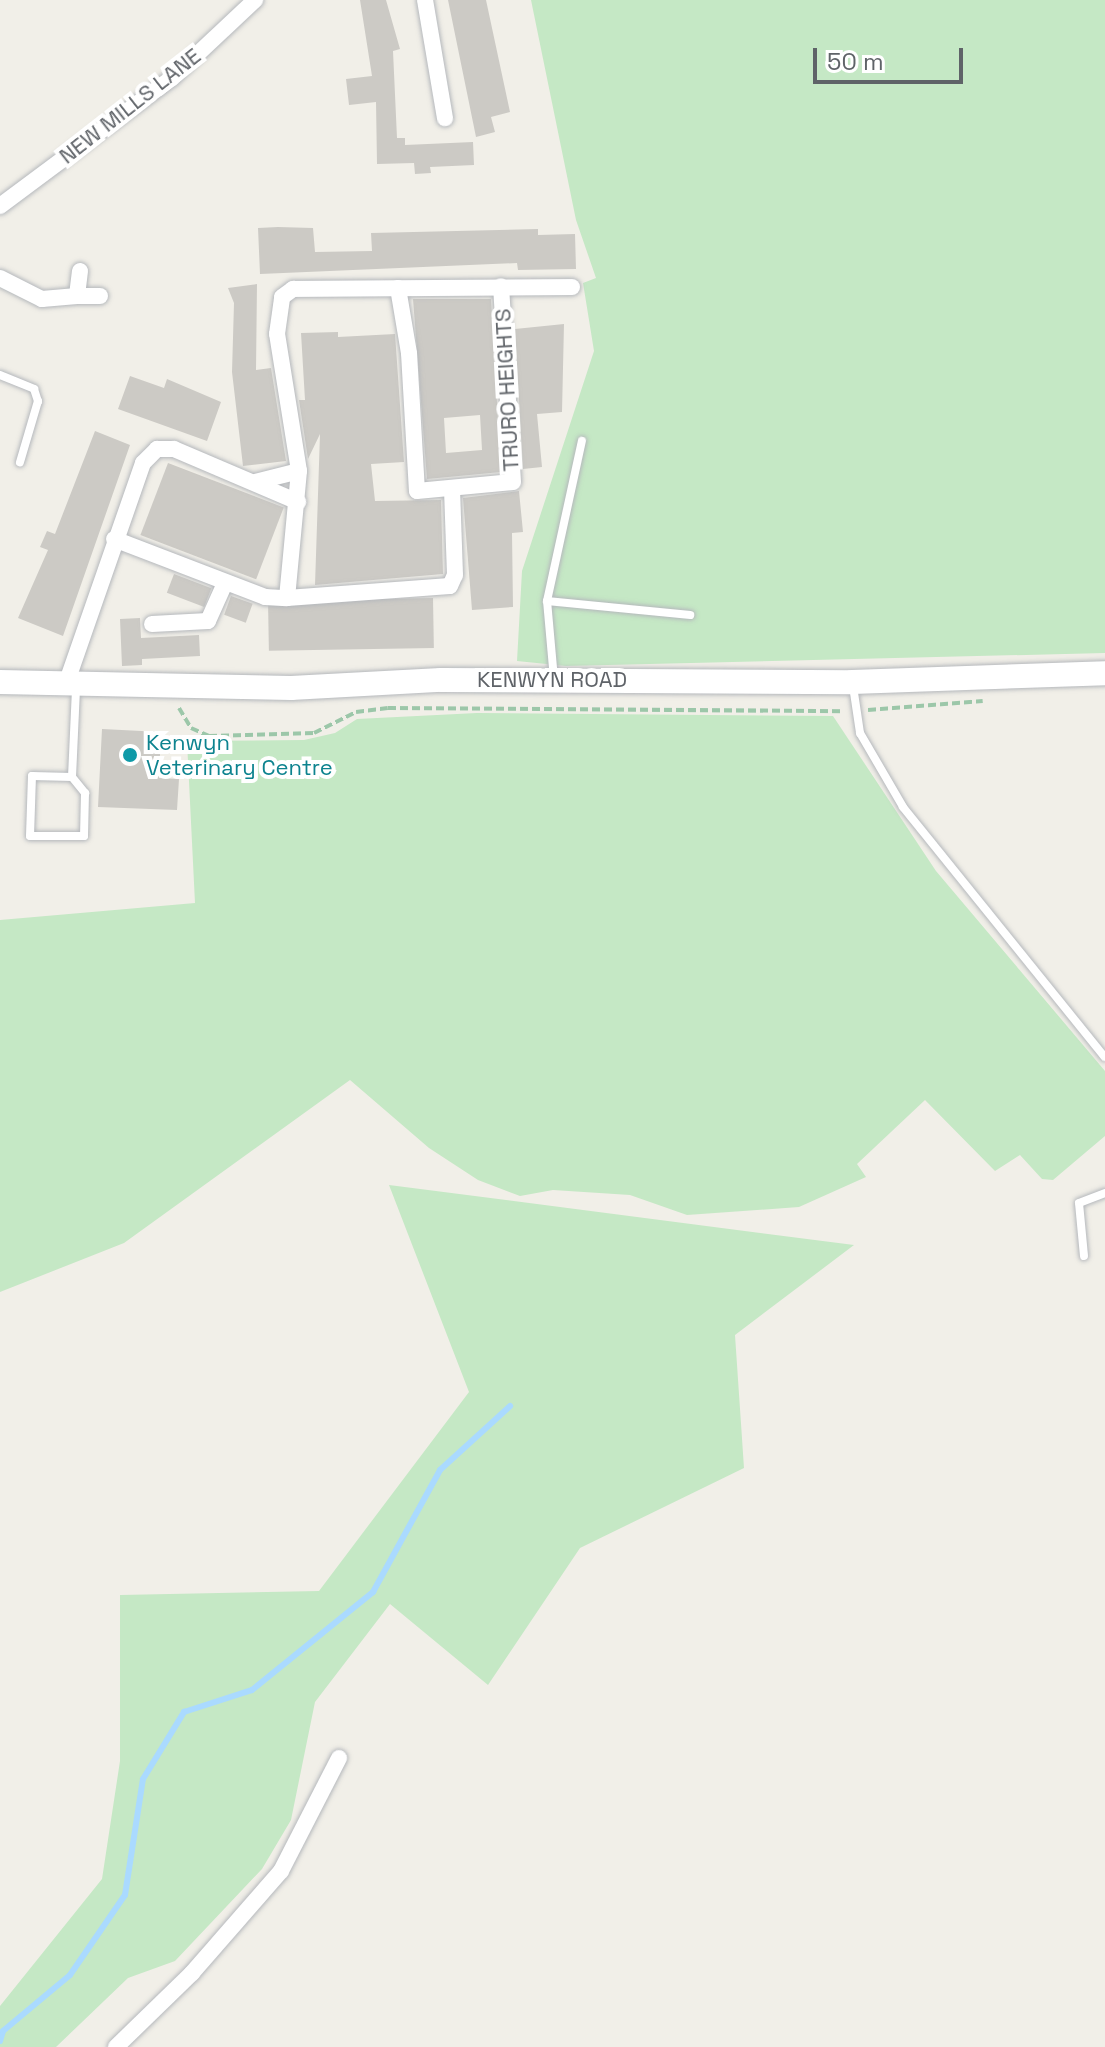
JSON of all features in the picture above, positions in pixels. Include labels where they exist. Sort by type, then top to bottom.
[{"type":"main road","name":"KENWYN ROAD","points":[[0,682],[71,688],[178,688],[554,680],[852,682],[1105,673]]},
{"type":"street","name":"NEW MILLS LANE","points":[[0,206],[172,78],[255,0]]},
{"type":"street","points":[[425,0],[445,118]]},
{"type":"street","points":[[77,296],[80,271]]},
{"type":"street","points":[[0,278],[42,299],[100,296]]},
{"type":"street","name":"TRURO HEIGHTS","points":[[398,288],[409,353],[417,491],[513,482],[501,286]]},
{"type":"street","name":"TRURO HEIGHTS","points":[[287,598],[299,471],[277,334],[282,297],[293,289],[572,287]]},
{"type":"street","points":[[71,688],[114,539],[143,463],[157,449],[174,449],[298,502]]},
{"type":"street","points":[[255,482],[299,471]]},
{"type":"street","points":[[114,539],[225,583],[287,598],[450,586],[455,575],[452,488]]},
{"type":"street","points":[[152,624],[208,621],[225,583]]},
{"type":"street","points":[[116,2047],[192,1973],[281,1871],[339,1758]]},
{"type":"lane","points":[[0,375],[34,389],[38,401],[20,462]]},
{"type":"lane","points":[[554,680],[547,601],[582,441]]},
{"type":"lane","points":[[547,601],[690,615]]},
{"type":"lane","points":[[852,682],[855,711],[873,759],[930,845],[1105,1057]]},
{"type":"lane","points":[[71,688],[72,777],[85,793],[84,836],[30,836],[32,776],[72,777]]},
{"type":"lane","points":[[1084,1256],[1079,1203],[1105,1193]]},
{"type":"path","points":[[178,688],[181,715],[191,728],[209,736],[314,733],[356,712],[388,708],[855,711],[995,700]]},
{"type":"green space","points":[[531,0],[1105,0],[1105,653],[566,666],[517,661],[522,571],[594,351],[583,283],[596,278],[576,220]]},
{"type":"green space","points":[[477,713],[833,716],[936,871],[1105,1071],[1105,1136],[1053,1180],[1042,1179],[1020,1155],[995,1171],[925,1100],[857,1164],[866,1177],[799,1207],[687,1215],[630,1195],[553,1190],[520,1196],[478,1180],[429,1148],[350,1080],[124,1243],[0,1292],[0,920],[195,903],[187,741],[304,740],[335,733],[357,719]]},
{"type":"green space","points":[[389,1185],[854,1245],[735,1335],[744,1468],[580,1548],[488,1685],[390,1604],[315,1702],[291,1820],[262,1869],[175,1961],[128,1978],[56,2047],[0,2047],[0,2006],[102,1879],[120,1761],[120,1595],[319,1591],[469,1392]]},
{"type":"building","points":[[360,0],[386,0],[400,49],[393,51],[397,138],[405,138],[405,145],[473,142],[474,165],[430,167],[431,173],[415,174],[414,163],[377,164],[376,102],[349,105],[346,79],[372,76]]},
{"type":"building","points":[[448,0],[486,0],[510,112],[491,117],[495,132],[476,137]]},
{"type":"building","points":[[258,228],[313,228],[315,252],[372,251],[371,233],[538,229],[538,235],[575,234],[576,269],[518,270],[517,263],[260,274]]},
{"type":"building","points":[[257,284],[256,370],[271,368],[286,461],[243,466],[232,372],[234,303],[228,288]]},
{"type":"building","points":[[413,299],[491,299],[501,472],[427,479]],"holes":[[[480,415],[482,450],[446,453],[444,418]]]},
{"type":"building","points":[[564,324],[562,412],[537,414],[542,467],[523,469],[515,329]]},
{"type":"building","points":[[338,332],[338,337],[395,334],[404,462],[371,464],[375,501],[441,500],[443,574],[315,585],[320,434],[308,459],[299,400],[305,400],[301,333]]},
{"type":"building","points":[[130,376],[164,388],[167,379],[221,402],[207,441],[118,409]]},
{"type":"building","points":[[95,431],[130,445],[63,636],[18,618],[48,550],[40,547],[47,531],[55,534]]},
{"type":"building","points":[[168,463],[284,507],[256,579],[140,535]]},
{"type":"building","points":[[519,491],[523,532],[512,533],[513,607],[472,610],[463,498]]},
{"type":"building","points":[[174,574],[211,588],[204,607],[167,593]]},
{"type":"building","points":[[231,596],[253,604],[246,623],[224,615]]},
{"type":"building","points":[[433,598],[434,648],[269,651],[268,601]]},
{"type":"building","points":[[140,618],[141,638],[199,635],[200,656],[142,659],[142,665],[122,666],[120,619]]},
{"type":"building","name":"Kenwyn Veterinary Centre","points":[[102,729],[161,732],[159,778],[179,779],[177,810],[98,807]]},
{"type":"waterway","points":[[0,2041],[3,2031],[70,1975],[125,1895],[143,1779],[184,1712],[252,1690],[373,1592],[440,1470],[510,1406]]},
{"type":"place","name":"Kenwyn Veterinary Centre","points":[[130,755]]}]
